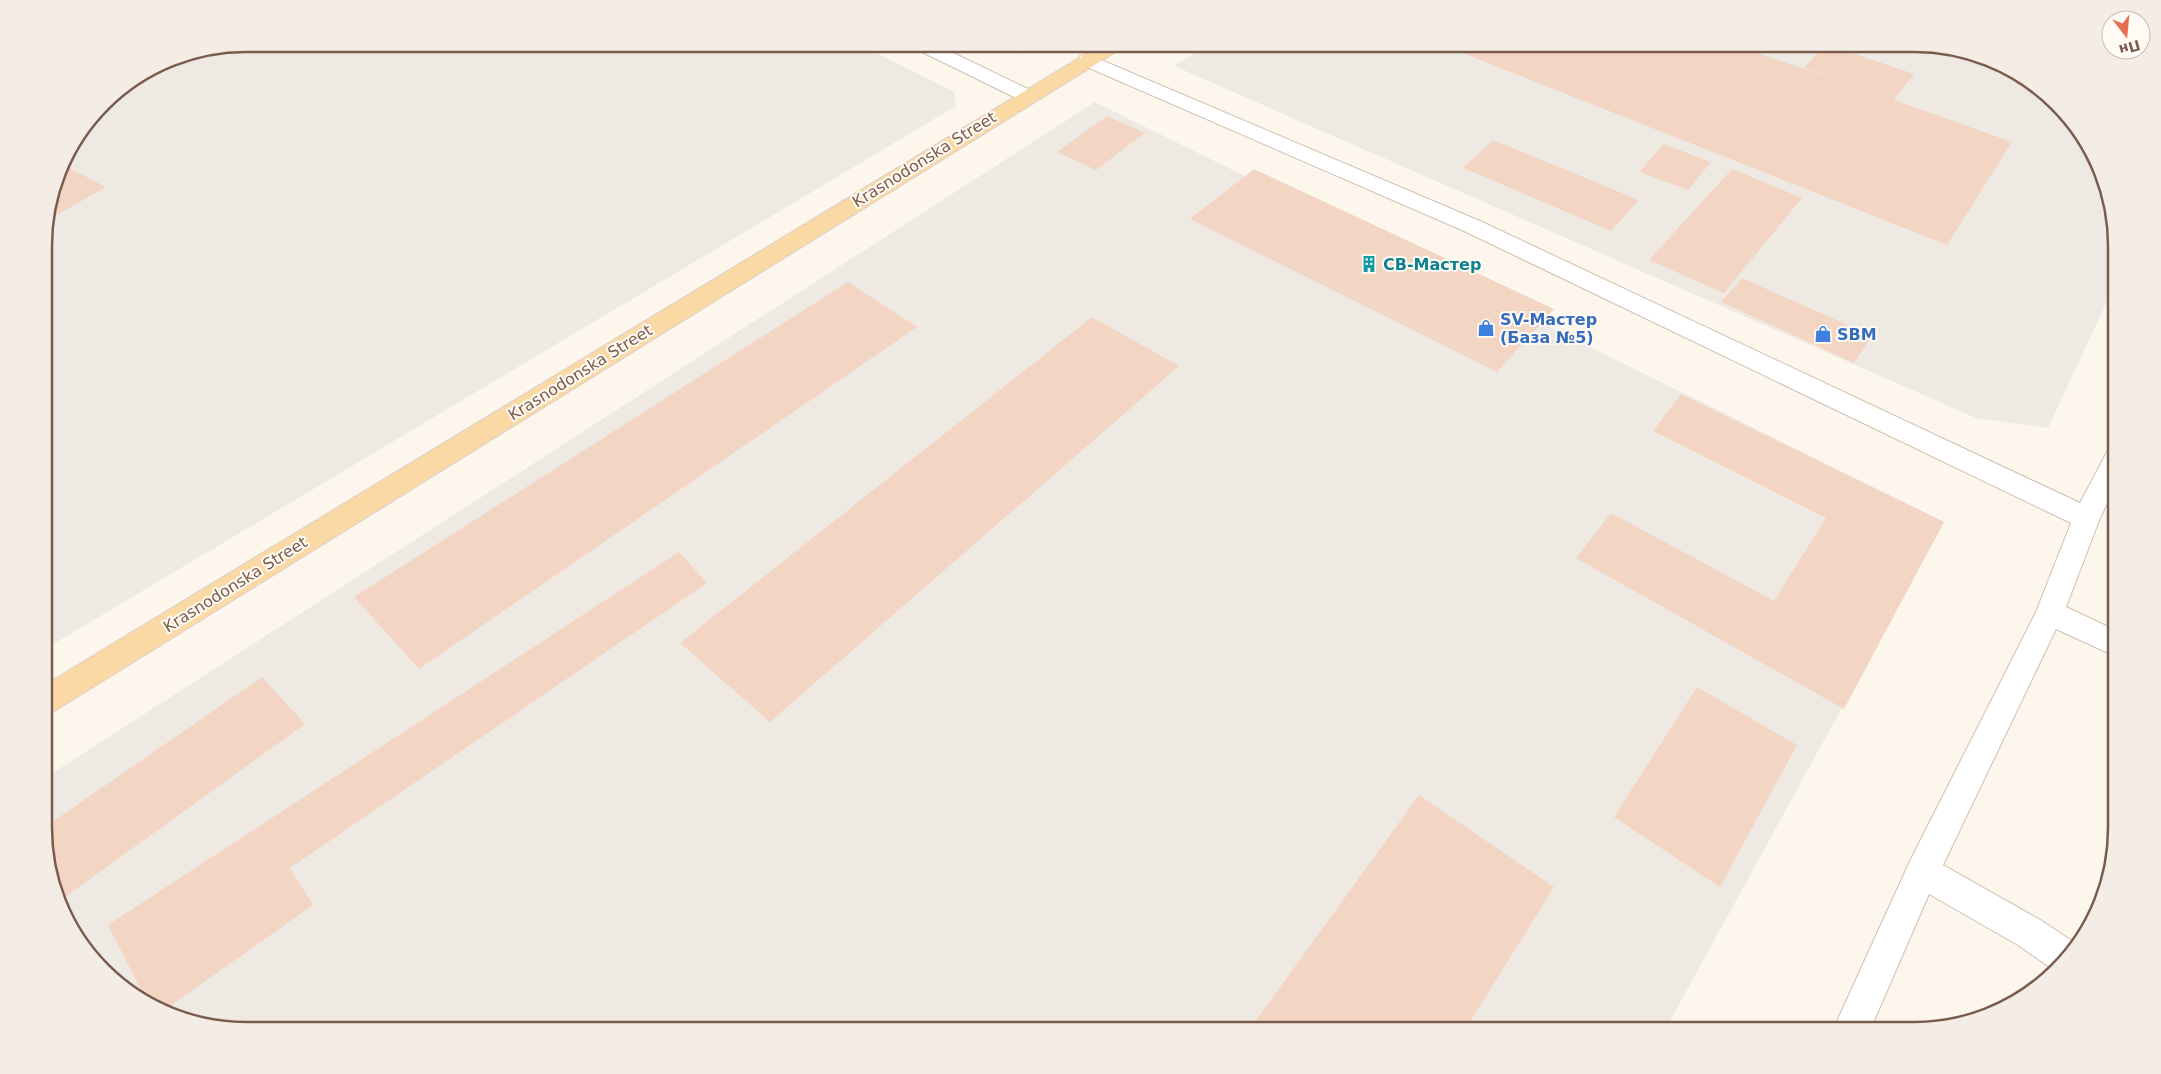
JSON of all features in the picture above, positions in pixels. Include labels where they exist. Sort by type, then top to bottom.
[{"type":"main road","name":"Krasnodonska Street","points":[[52,697],[1101,52]]},
{"type":"street","points":[[937,52],[1027,96]]},
{"type":"street","points":[[1087,60],[1472,226],[2086,518]]},
{"type":"street","points":[[1855,1022],[1922,872],[2050,612],[2086,518],[2108,475]]},
{"type":"street","points":[[2050,612],[2108,641]]},
{"type":"street","points":[[1922,872],[2030,933],[2061,954]]},
{"type":"shaded area","points":[[246,52],[874,52],[954,92],[956,106],[52,645],[52,246],[56,208],[67,172],[85,139],[109,109],[149,78],[172,67],[196,59]]},
{"type":"shaded area","points":[[1196,52],[1915,52],[1953,56],[1989,67],[2022,85],[2052,109],[2083,149],[2094,172],[2105,208],[2108,234],[2108,299],[2048,428],[1976,418],[1174,66]]},
{"type":"shaded area","points":[[1095,102],[1944,522],[1669,1022],[246,1022],[221,1020],[196,1015],[172,1007],[149,996],[109,965],[78,925],[67,902],[56,866],[52,828],[52,773]]},
{"type":"building","points":[[1460,52],[1755,52],[1850,85],[1804,68],[1819,52],[1849,52],[1914,74],[1894,100],[2012,142],[1947,245]]},
{"type":"building","points":[[1107,116],[1145,133],[1096,170],[1057,152]]},
{"type":"building","points":[[1493,140],[1639,200],[1611,231],[1463,168]]},
{"type":"building","points":[[1663,144],[1711,162],[1688,190],[1640,172]]},
{"type":"building","points":[[69,168],[106,187],[55,216],[59,196]]},
{"type":"building","name":"СВ-Мастер","points":[[1254,169],[1554,309],[1497,372],[1190,219]]},
{"type":"building","points":[[1732,169],[1802,198],[1724,293],[1649,260]]},
{"type":"building","points":[[1742,278],[1872,336],[1854,363],[1721,302]]},
{"type":"building","points":[[848,282],[917,327],[419,669],[354,597]]},
{"type":"building","points":[[1092,317],[1179,366],[770,722],[680,643]]},
{"type":"building","points":[[1681,394],[1944,522],[1844,709],[1576,558],[1611,513],[1774,601],[1826,518],[1653,431]]},
{"type":"building","points":[[679,552],[707,583],[290,868],[313,905],[170,1006],[141,991],[108,925]]},
{"type":"building","points":[[262,677],[305,724],[65,897],[56,866],[52,822]]},
{"type":"building","points":[[1697,687],[1797,745],[1720,887],[1614,817]]},
{"type":"building","points":[[1419,795],[1554,887],[1470,1022],[1255,1022]]},
{"type":"place","name":"СВ-Мастер","points":[[1369,264]]},
{"type":"place","name":"SV-Мастер (База №5)","points":[[1486,328]]},
{"type":"place","name":"SBM","points":[[1823,334]]}]
